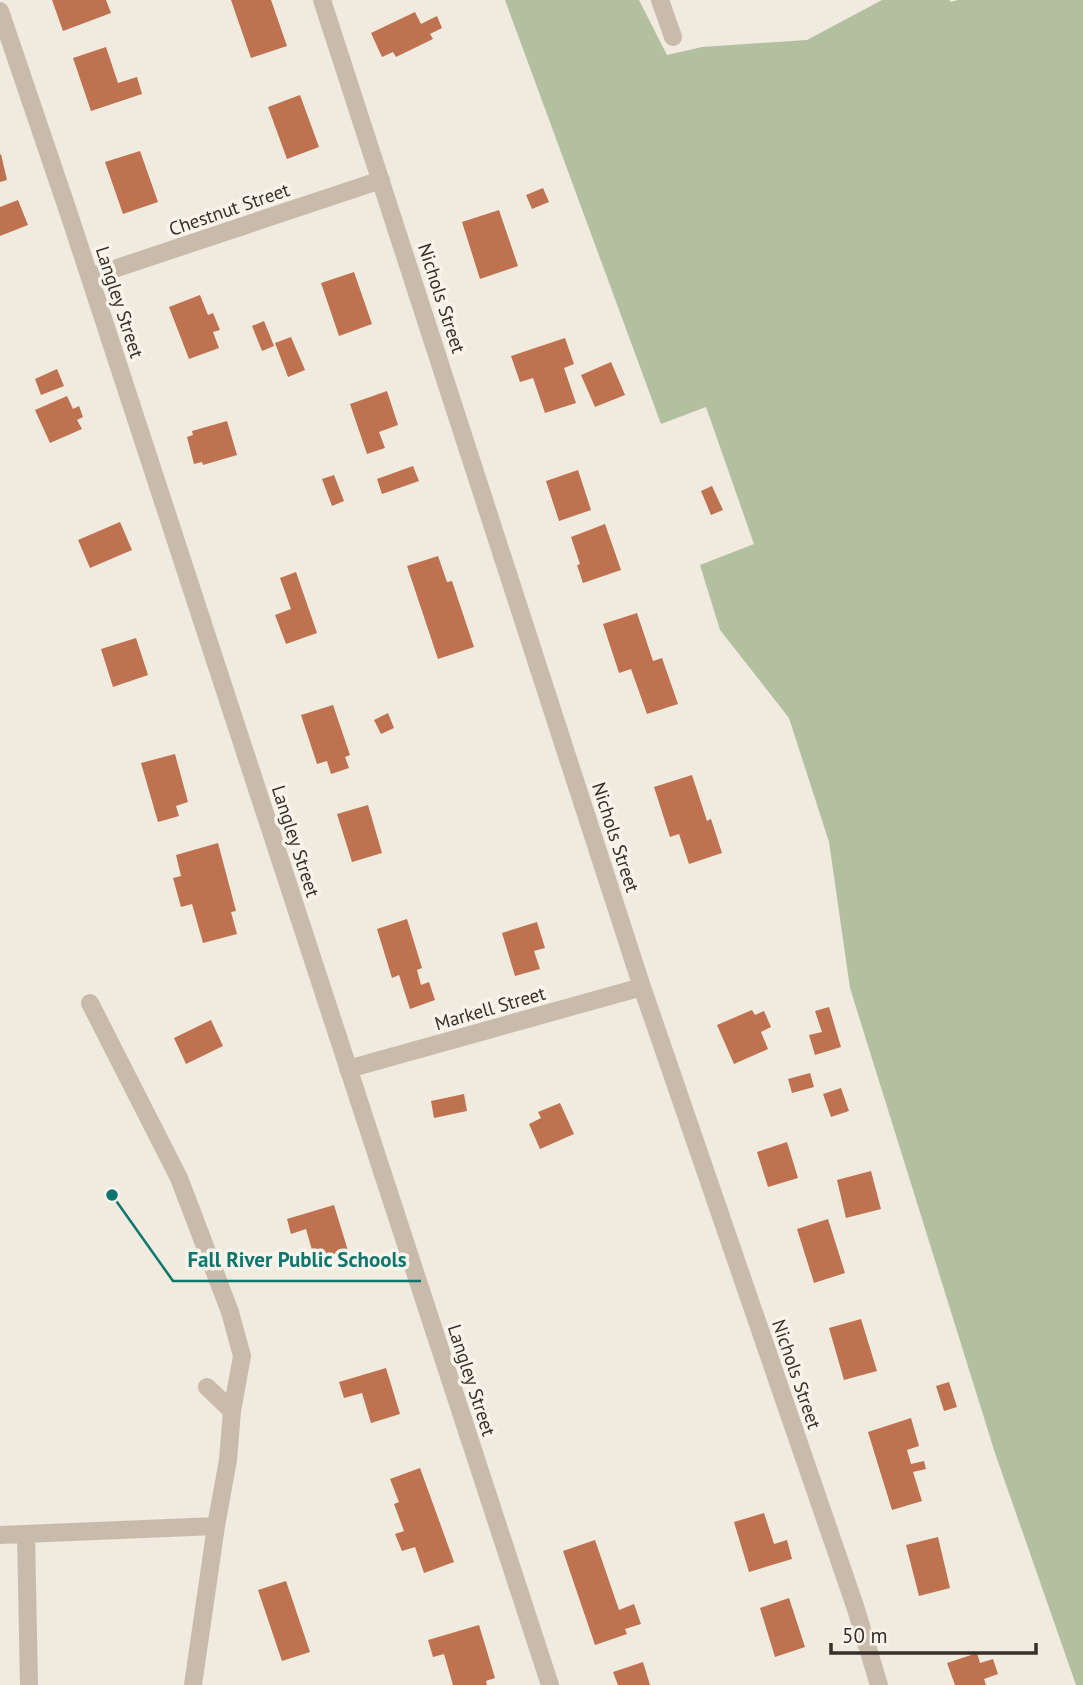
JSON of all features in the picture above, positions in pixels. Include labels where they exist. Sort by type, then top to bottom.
[{"type":"street","name":"Nichols Street","points":[[322,0],[642,987],[879,1685]]},
{"type":"street","points":[[660,0],[673,37]]},
{"type":"street","name":"Langley Street","points":[[0,11],[90,278],[550,1685]]},
{"type":"street","name":"Chestnut Street","points":[[90,278],[381,180]]},
{"type":"street","name":"Markell Street","points":[[348,1069],[642,987]]},
{"type":"street","points":[[90,1003],[179,1178],[230,1312],[242,1356],[193,1685]]},
{"type":"street","points":[[207,1387],[233,1411]]},
{"type":"street","points":[[0,1535],[216,1526]]},
{"type":"street","points":[[26,1534],[29,1685]]},
{"type":"green space","points":[[505,0],[639,0],[667,55],[702,47],[807,40],[882,0],[1083,0],[1083,1685],[1076,1685],[995,1453],[850,988],[829,842],[789,718],[720,630],[700,565],[754,544],[706,407],[661,424]]},
{"type":"building","points":[[52,0],[106,0],[111,13],[63,31]]},
{"type":"building","points":[[231,0],[271,0],[287,46],[251,58]]},
{"type":"building","points":[[415,12],[421,24],[437,16],[442,28],[430,34],[433,39],[396,57],[393,52],[382,57],[371,33]]},
{"type":"building","points":[[106,47],[118,83],[137,77],[142,94],[91,111],[73,58]]},
{"type":"building","points":[[300,95],[319,147],[287,159],[268,107]]},
{"type":"building","points":[[140,151],[158,202],[123,214],[105,162]]},
{"type":"building","points":[[0,155],[7,180],[0,182]]},
{"type":"building","points":[[543,188],[549,202],[532,209],[526,195]]},
{"type":"building","points":[[18,200],[28,225],[0,236],[0,207]]},
{"type":"building","points":[[499,210],[518,266],[480,279],[462,222]]},
{"type":"building","points":[[354,272],[372,324],[339,336],[321,283]]},
{"type":"building","points":[[200,295],[208,315],[213,313],[220,330],[213,332],[219,348],[189,359],[169,307]]},
{"type":"building","points":[[264,321],[274,346],[262,351],[252,326]]},
{"type":"building","points":[[291,337],[305,370],[288,377],[275,343]]},
{"type":"building","points":[[565,338],[574,364],[564,368],[576,403],[545,413],[533,378],[520,382],[511,356]]},
{"type":"building","points":[[611,362],[625,395],[595,407],[581,375]]},
{"type":"building","points":[[57,369],[64,386],[41,395],[35,379]]},
{"type":"building","points":[[387,391],[398,425],[379,432],[385,448],[367,454],[350,404]]},
{"type":"building","points":[[67,396],[73,409],[79,406],[83,417],[77,420],[82,429],[50,443],[35,410]]},
{"type":"building","points":[[227,421],[237,455],[203,465],[202,462],[194,464],[187,437],[193,435],[192,431]]},
{"type":"building","points":[[413,466],[419,481],[382,494],[377,479]]},
{"type":"building","points":[[578,470],[591,510],[559,521],[546,481]]},
{"type":"building","points":[[334,475],[344,501],[332,506],[322,479]]},
{"type":"building","points":[[712,486],[723,510],[711,515],[701,491]]},
{"type":"building","points":[[120,522],[132,550],[90,568],[78,540]]},
{"type":"building","points":[[605,524],[621,570],[583,583],[571,537]]},
{"type":"building","points":[[438,556],[447,582],[452,581],[474,647],[438,659],[407,566]]},
{"type":"building","points":[[296,572],[317,633],[286,644],[275,615],[291,609],[280,578]]},
{"type":"building","points":[[637,613],[653,661],[662,658],[678,704],[647,714],[631,669],[619,673],[603,624]]},
{"type":"building","points":[[136,638],[148,675],[113,687],[101,649]]},
{"type":"building","points":[[333,705],[350,755],[345,757],[349,768],[331,774],[327,761],[317,764],[301,715]]},
{"type":"building","points":[[388,713],[394,728],[381,734],[374,720]]},
{"type":"building","points":[[175,754],[188,802],[176,806],[179,816],[158,822],[141,763]]},
{"type":"building","points":[[692,775],[707,821],[711,819],[722,853],[689,864],[679,834],[670,837],[654,787]]},
{"type":"building","points":[[368,805],[382,853],[352,862],[337,814]]},
{"type":"building","points":[[218,843],[236,911],[231,912],[237,934],[203,943],[192,904],[181,907],[173,878],[181,876],[176,855]]},
{"type":"building","points":[[407,919],[422,968],[417,970],[421,985],[429,982],[435,1000],[410,1009],[399,975],[392,978],[377,929]]},
{"type":"building","points":[[537,922],[545,948],[534,951],[540,969],[515,976],[502,933]]},
{"type":"building","points":[[829,1007],[841,1047],[815,1055],[809,1035],[822,1032],[815,1011]]},
{"type":"building","points":[[752,1010],[755,1015],[764,1011],[771,1027],[761,1032],[768,1049],[734,1064],[717,1025]]},
{"type":"building","points":[[211,1020],[223,1046],[186,1064],[174,1038]]},
{"type":"building","points":[[810,1073],[814,1087],[792,1093],[788,1079]]},
{"type":"building","points":[[841,1088],[849,1111],[831,1117],[823,1094]]},
{"type":"building","points":[[464,1094],[467,1111],[434,1118],[431,1101]]},
{"type":"building","points":[[560,1103],[574,1134],[540,1149],[529,1124],[541,1118],[538,1112]]},
{"type":"building","points":[[787,1142],[798,1178],[768,1187],[757,1152]]},
{"type":"building","points":[[871,1171],[881,1209],[846,1218],[837,1180]]},
{"type":"building","points":[[334,1205],[349,1254],[316,1264],[306,1229],[291,1234],[287,1219]]},
{"type":"building","points":[[828,1219],[845,1273],[814,1283],[797,1229]]},
{"type":"building","points":[[861,1319],[877,1371],[844,1380],[829,1328]]},
{"type":"building","points":[[386,1368],[400,1414],[371,1423],[362,1393],[344,1398],[339,1382]]},
{"type":"building","points":[[949,1382],[957,1407],[944,1411],[936,1386]]},
{"type":"building","points":[[911,1418],[919,1446],[907,1450],[911,1464],[924,1461],[926,1469],[913,1472],[922,1501],[892,1510],[868,1432]]},
{"type":"building","points":[[420,1468],[454,1562],[424,1573],[415,1547],[402,1551],[395,1534],[404,1531],[394,1504],[399,1502],[390,1479]]},
{"type":"building","points":[[764,1513],[774,1544],[787,1540],[792,1559],[749,1572],[734,1522]]},
{"type":"building","points":[[938,1537],[950,1588],[919,1596],[906,1545]]},
{"type":"building","points":[[595,1540],[619,1610],[634,1604],[641,1624],[625,1629],[627,1634],[595,1645],[563,1551]]},
{"type":"building","points":[[286,1581],[310,1652],[282,1661],[258,1590]]},
{"type":"building","points":[[789,1598],[805,1647],[775,1657],[760,1608]]},
{"type":"building","points":[[479,1625],[495,1678],[486,1681],[487,1685],[453,1685],[444,1654],[433,1657],[428,1640]]},
{"type":"building","points":[[977,1653],[980,1663],[993,1659],[998,1674],[984,1679],[986,1685],[955,1685],[947,1663]]},
{"type":"building","points":[[643,1662],[650,1685],[618,1685],[613,1672]]},
{"type":"place","name":"Fall River Public Schools","points":[[112,1195]]}]
